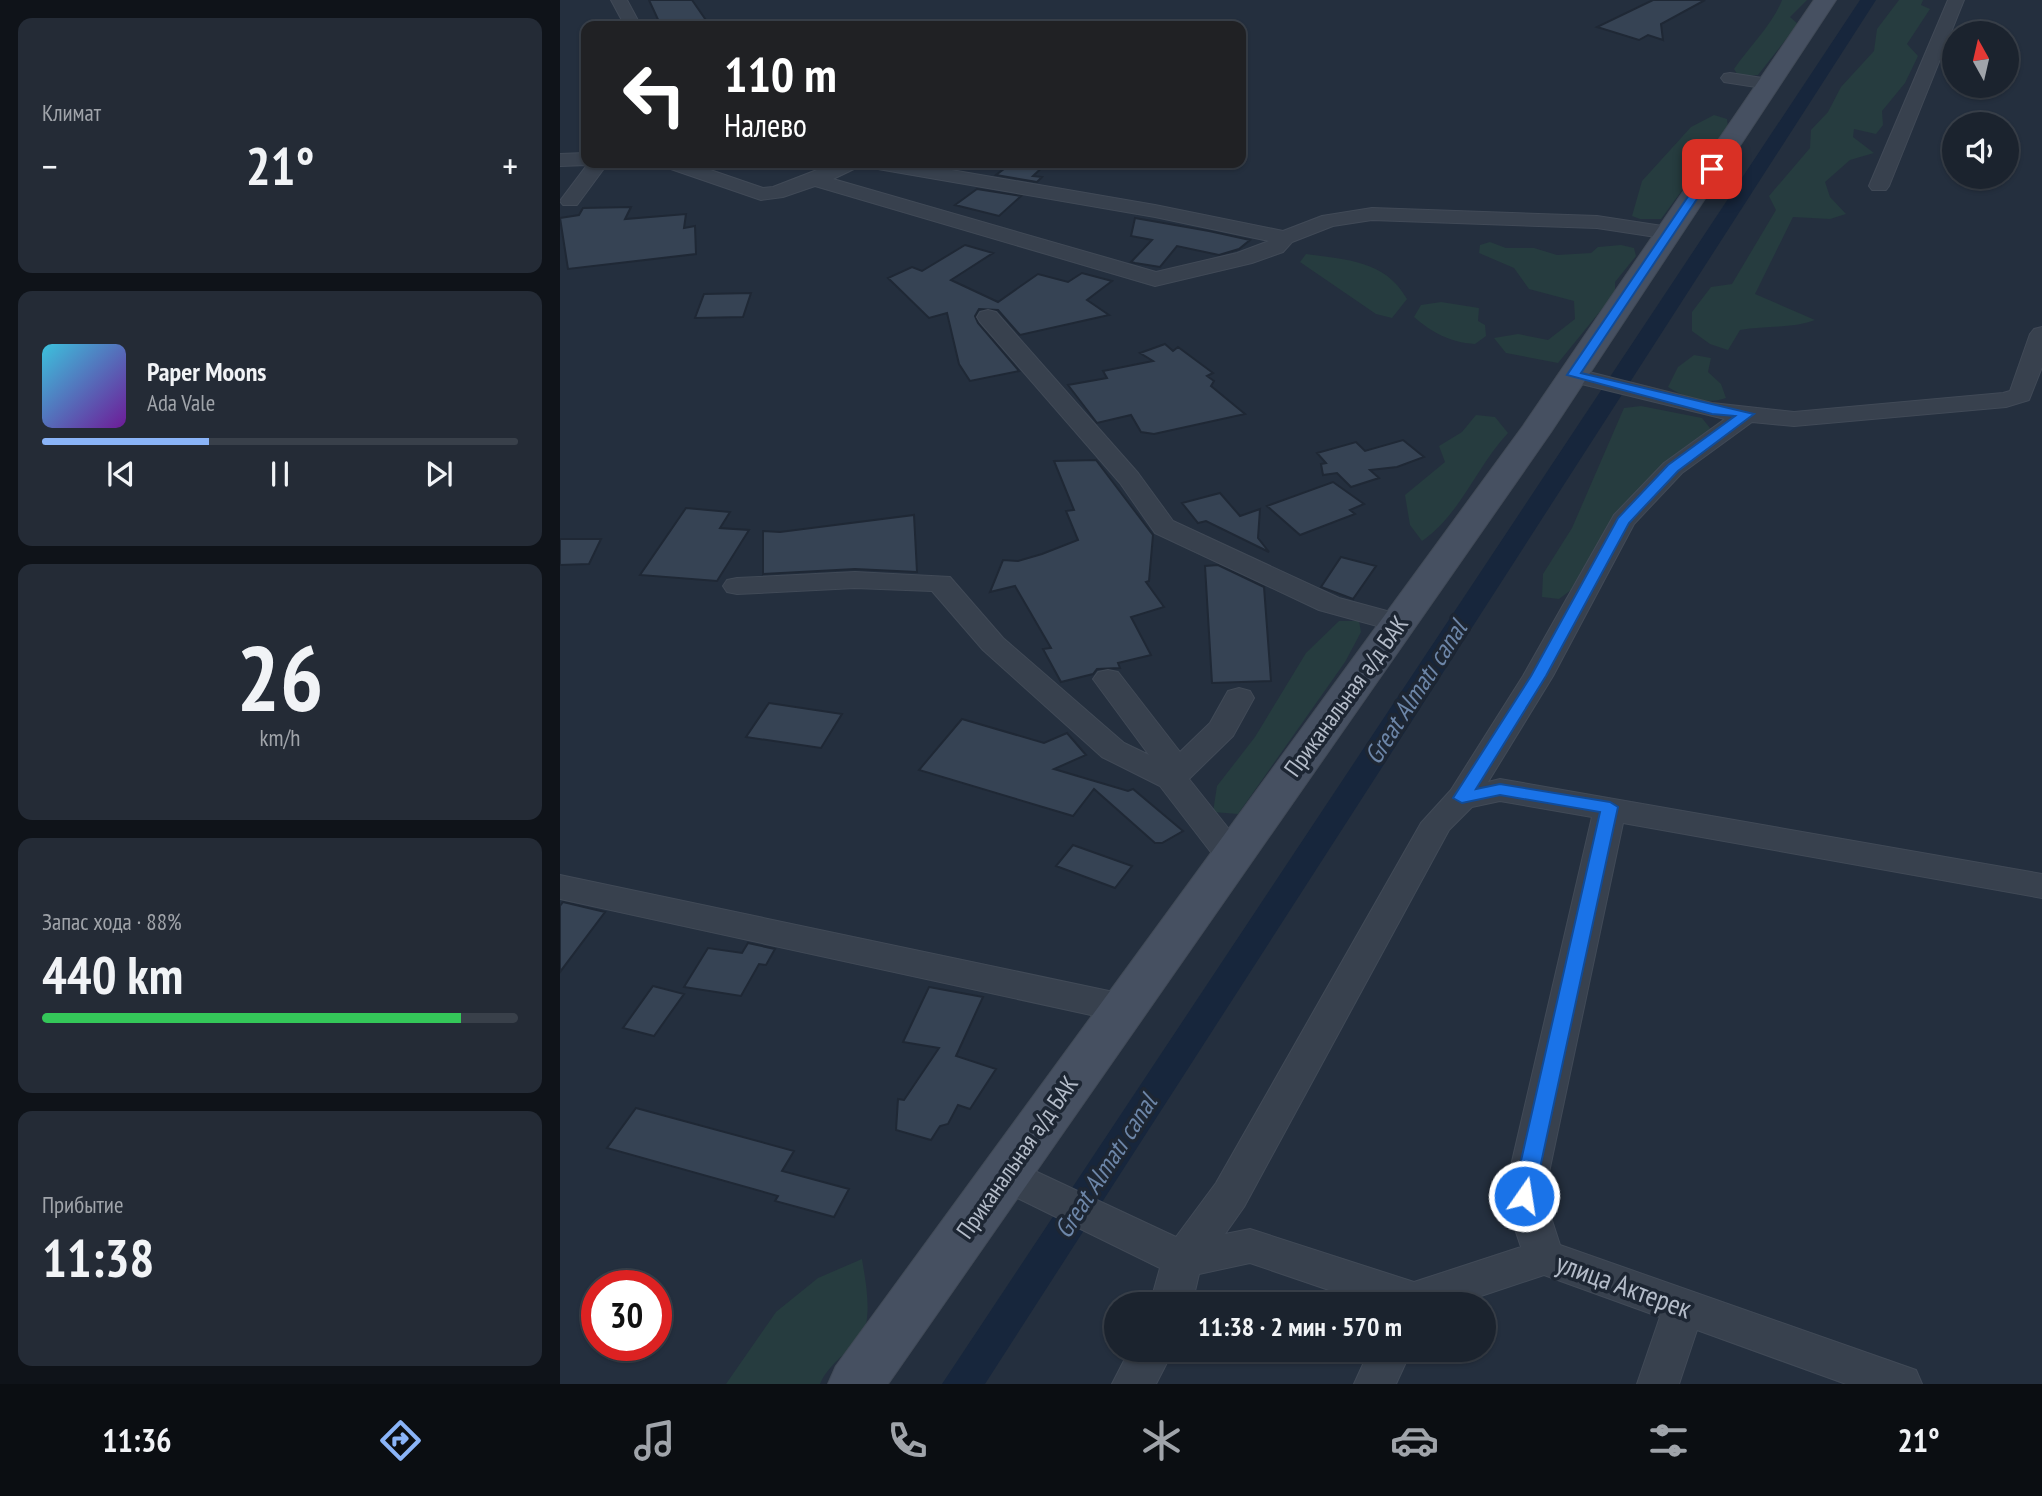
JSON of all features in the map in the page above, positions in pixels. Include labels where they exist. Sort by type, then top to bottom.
[{"type":"main road","name":"Приканальная а/д БАК","points":[[856,1384],[1017,1179],[1123,1007],[1574,375],[1825,0]]},
{"type":"street","points":[[619,0],[630,21]]},
{"type":"street","points":[[1879,186],[1956,0]]},
{"type":"street","points":[[1730,78],[1769,84]]},
{"type":"street","points":[[560,160],[581,159]]},
{"type":"street","points":[[570,201],[593,168]]},
{"type":"street","points":[[686,168],[761,194],[776,192],[840,168]]},
{"type":"street","points":[[906,168],[1154,211],[1285,238]]},
{"type":"street","points":[[820,177],[822,182],[1155,279],[1244,258],[1275,247],[1285,238],[1329,220],[1372,214],[1597,222],[1669,233]]},
{"type":"street","points":[[758,201],[869,196]]},
{"type":"street","points":[[988,317],[1129,478],[1164,527],[1329,604],[1399,623]]},
{"type":"street","points":[[1574,375],[1712,410],[1794,419],[2006,400],[2020,395],[2042,334]]},
{"type":"street","points":[[1174,1292],[1183,1260],[1230,1195],[1437,824],[1462,798],[1538,676],[1623,521],[1673,468],[1747,414]]},
{"type":"street","points":[[737,586],[855,580],[940,583],[993,644],[1112,750],[1171,778],[1232,856]]},
{"type":"street","points":[[1108,678],[1169,759],[1171,778]]},
{"type":"street","points":[[1171,778],[1222,729],[1240,698]]},
{"type":"street","points":[[1462,798],[1500,790],[1610,807],[2042,886]]},
{"type":"street","points":[[1544,1256],[1524,1196],[1610,807]]},
{"type":"street","points":[[560,887],[1123,1007]]},
{"type":"street","points":[[1017,1179],[1183,1260]]},
{"type":"street","name":"улица Актерек","points":[[1183,1260],[1250,1245],[1384,1292]]},
{"type":"street","name":"улица Актерек","points":[[1441,1292],[1544,1256],[1901,1384]]},
{"type":"street","points":[[1658,1384],[1684,1307]]},
{"type":"street","points":[[1133,1384],[1146,1362]]},
{"type":"street","points":[[1375,1384],[1385,1362]]},
{"type":"green space","points":[[1782,0],[1807,0],[1790,17],[1798,24],[1758,75],[1739,77],[1734,69],[1767,27]]},
{"type":"green space","points":[[1899,0],[1923,0],[1921,5],[1930,9],[1907,44],[1918,56],[1905,83],[1882,111],[1883,125],[1876,134],[1854,129],[1853,137],[1874,153],[1850,160],[1825,182],[1830,197],[1846,214],[1830,219],[1793,217],[1755,294],[1815,320],[1797,325],[1740,330],[1728,350],[1710,344],[1692,331],[1692,312],[1711,287],[1732,284],[1776,210],[1769,196],[1810,148],[1811,130],[1828,112],[1841,87],[1874,51],[1877,29]]},
{"type":"green space","points":[[1714,115],[1727,119],[1728,128],[1661,219],[1640,219],[1632,216],[1642,181],[1691,127]]},
{"type":"green space","points":[[1490,242],[1506,248],[1534,248],[1557,255],[1591,253],[1598,247],[1621,245],[1634,248],[1636,256],[1615,282],[1615,293],[1558,363],[1506,353],[1494,338],[1518,334],[1548,340],[1575,319],[1574,301],[1529,289],[1514,268],[1479,253],[1480,245]]},
{"type":"green space","points":[[1306,254],[1364,264],[1376,269],[1388,276],[1407,299],[1392,318],[1376,314],[1300,262]]},
{"type":"green space","points":[[1441,302],[1479,308],[1478,321],[1485,325],[1486,336],[1475,344],[1449,339],[1414,317],[1421,305]]},
{"type":"green space","points":[[1694,355],[1711,358],[1708,372],[1721,384],[1726,398],[1711,401],[1696,399],[1668,387],[1678,367]]},
{"type":"green space","points":[[1641,406],[1702,418],[1710,428],[1706,439],[1587,578],[1559,599],[1542,597],[1543,574],[1572,528],[1624,408]]},
{"type":"green space","points":[[1476,415],[1495,417],[1508,433],[1447,518],[1422,541],[1410,525],[1405,495],[1445,462],[1439,446],[1462,432]]},
{"type":"green space","points":[[1339,621],[1359,621],[1361,632],[1345,662],[1238,814],[1213,812],[1217,786],[1255,737],[1306,653]]},
{"type":"green space","points":[[862,1259],[867,1297],[865,1327],[857,1341],[829,1370],[820,1384],[726,1384],[776,1312],[818,1278]]},
{"type":"building","points":[[649,0],[692,0],[707,21],[659,21]]},
{"type":"building","points":[[1653,0],[1705,0],[1661,24],[1663,40],[1648,35],[1639,40],[1597,27]]},
{"type":"building","points":[[1005,168],[1042,168],[1033,176],[1042,177],[1037,182],[996,175]]},
{"type":"building","points":[[977,189],[1021,196],[999,216],[955,205]]},
{"type":"building","points":[[631,207],[625,219],[686,214],[684,228],[695,226],[696,254],[568,269],[560,218],[579,215],[583,208]]},
{"type":"building","points":[[1135,218],[1250,240],[1239,249],[1219,255],[1177,246],[1160,267],[1135,263],[1131,262],[1152,240],[1131,236]]},
{"type":"building","points":[[965,245],[993,253],[951,280],[998,302],[1038,274],[1068,282],[1082,273],[1112,281],[1087,300],[1109,315],[1020,335],[998,310],[979,309],[975,316],[978,323],[1019,371],[970,381],[959,364],[947,313],[929,318],[888,278],[912,267],[922,271]]},
{"type":"building","points":[[751,293],[743,317],[695,318],[704,294]]},
{"type":"building","points":[[1165,344],[1173,351],[1178,347],[1213,373],[1207,376],[1214,381],[1211,386],[1245,414],[1154,434],[1141,432],[1131,415],[1097,423],[1068,385],[1107,378],[1103,371],[1153,361],[1140,353]]},
{"type":"building","points":[[1403,440],[1424,457],[1397,467],[1370,470],[1379,478],[1351,487],[1337,473],[1323,475],[1321,464],[1326,463],[1317,453],[1356,442],[1365,451]]},
{"type":"building","points":[[1096,460],[1153,535],[1149,581],[1146,582],[1164,607],[1131,617],[1151,655],[1118,663],[1120,668],[1097,669],[1093,674],[1061,682],[1043,649],[1051,648],[1015,586],[990,592],[1003,560],[1018,561],[1078,540],[1066,511],[1074,510],[1054,461]]},
{"type":"building","points":[[1333,482],[1364,504],[1350,510],[1355,514],[1300,535],[1267,506]]},
{"type":"building","points":[[1220,493],[1240,516],[1260,509],[1258,538],[1269,552],[1206,521],[1198,523],[1182,503]]},
{"type":"building","points":[[686,508],[730,512],[720,528],[749,530],[717,581],[640,575]]},
{"type":"building","points":[[914,515],[917,572],[855,569],[763,574],[763,531],[780,532]]},
{"type":"building","points":[[560,539],[601,539],[589,564],[560,565]]},
{"type":"building","points":[[1341,557],[1376,566],[1353,599],[1321,587]]},
{"type":"building","points":[[1218,565],[1264,587],[1271,681],[1212,683],[1205,566]]},
{"type":"building","points":[[769,703],[842,714],[821,748],[746,737]]},
{"type":"building","points":[[962,719],[1044,743],[1067,733],[1086,755],[1054,769],[1128,791],[1133,789],[1183,831],[1162,843],[1155,843],[1094,789],[1073,816],[919,770]]},
{"type":"building","points":[[1073,845],[1132,866],[1115,888],[1056,866]]},
{"type":"building","points":[[563,902],[605,912],[560,972],[560,906]]},
{"type":"building","points":[[748,943],[775,949],[766,965],[759,964],[741,996],[684,987],[708,948],[742,953]]},
{"type":"building","points":[[653,986],[684,994],[654,1036],[623,1028]]},
{"type":"building","points":[[929,987],[983,997],[956,1056],[996,1069],[970,1109],[958,1105],[948,1124],[940,1126],[931,1140],[896,1130],[898,1099],[904,1100],[939,1048],[903,1042]]},
{"type":"building","points":[[636,1108],[794,1151],[782,1171],[849,1189],[834,1217],[775,1201],[778,1196],[607,1148]]},
{"type":"waterway","name":"Great Almatı canal","points":[[962,1384],[1868,0]]},
{"type":"route","points":[[1524,1196],[1610,807],[1500,790],[1462,798],[1538,676],[1623,521],[1673,468],[1747,414],[1712,410],[1573,375],[1712,169]]}]
